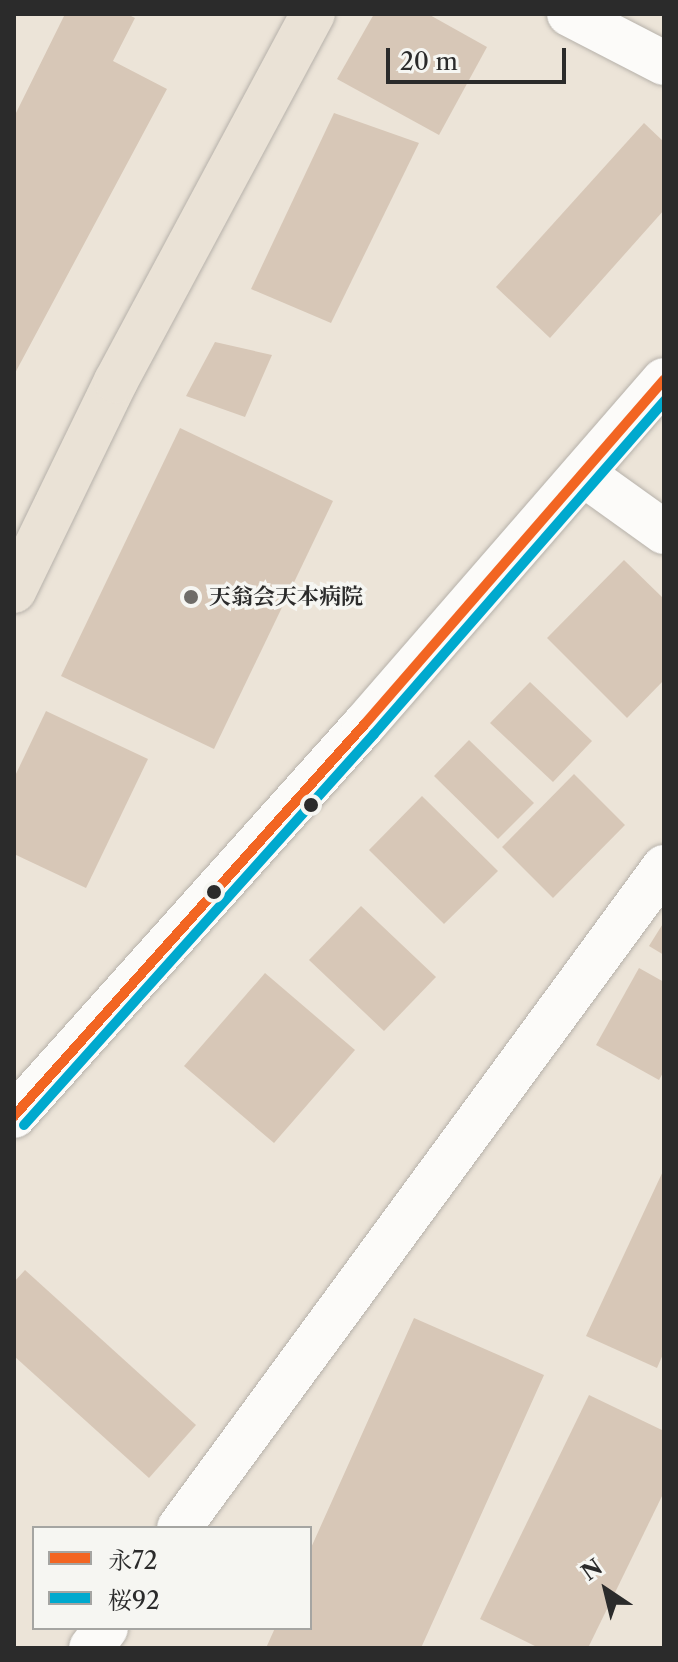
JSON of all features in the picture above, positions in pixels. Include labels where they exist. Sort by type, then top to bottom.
[{"type":"main road","points":[[14,591],[116,381],[313,14]]},
{"type":"street","points":[[569,14],[664,63]]},
{"type":"street","points":[[14,1116],[664,380]]},
{"type":"street","points":[[583,474],[664,532]]},
{"type":"street","points":[[180,1526],[664,867]]},
{"type":"street","points":[[91,1648],[104,1630]]},
{"type":"building","points":[[65,14],[127,14],[135,18],[113,61],[167,89],[14,375],[14,117]]},
{"type":"building","points":[[374,14],[428,14],[487,47],[439,135],[337,79]]},
{"type":"building","points":[[334,113],[419,143],[331,323],[251,289]]},
{"type":"building","points":[[644,123],[664,142],[664,210],[550,338],[496,287]]},
{"type":"building","points":[[215,342],[272,355],[245,417],[186,396]]},
{"type":"building","points":[[180,428],[333,501],[214,749],[61,676]]},
{"type":"building","points":[[624,560],[664,599],[664,680],[627,718],[547,638]]},
{"type":"building","points":[[530,682],[592,741],[553,782],[490,723]]},
{"type":"building","points":[[46,711],[148,759],[86,888],[14,854],[14,778]]},
{"type":"building","points":[[469,740],[534,803],[498,839],[434,776]]},
{"type":"building","points":[[574,774],[625,825],[553,898],[502,847]]},
{"type":"building","points":[[422,796],[498,871],[444,924],[369,850]]},
{"type":"building","points":[[361,906],[436,977],[384,1031],[309,960]]},
{"type":"building","points":[[664,922],[664,955],[649,946]]},
{"type":"building","points":[[639,968],[664,982],[664,1071],[659,1080],[596,1045]]},
{"type":"building","points":[[265,973],[355,1050],[274,1143],[184,1066]]},
{"type":"building","points":[[664,1169],[664,1352],[657,1368],[586,1336]]},
{"type":"building","points":[[25,1270],[196,1425],[149,1478],[14,1356],[14,1282]]},
{"type":"building","points":[[414,1318],[544,1375],[421,1648],[266,1648],[274,1630],[312,1630],[312,1546]]},
{"type":"building","points":[[589,1395],[664,1431],[664,1492],[588,1648],[539,1648],[480,1619]]},
{"type":"transit line","name":"永72","points":[[14,1116],[364,725],[664,380]]},
{"type":"transit line","name":"桜92","points":[[24,1125],[374,734],[664,401]]},
{"type":"place","name":"天翁会天本病院","points":[[191,597]]}]
